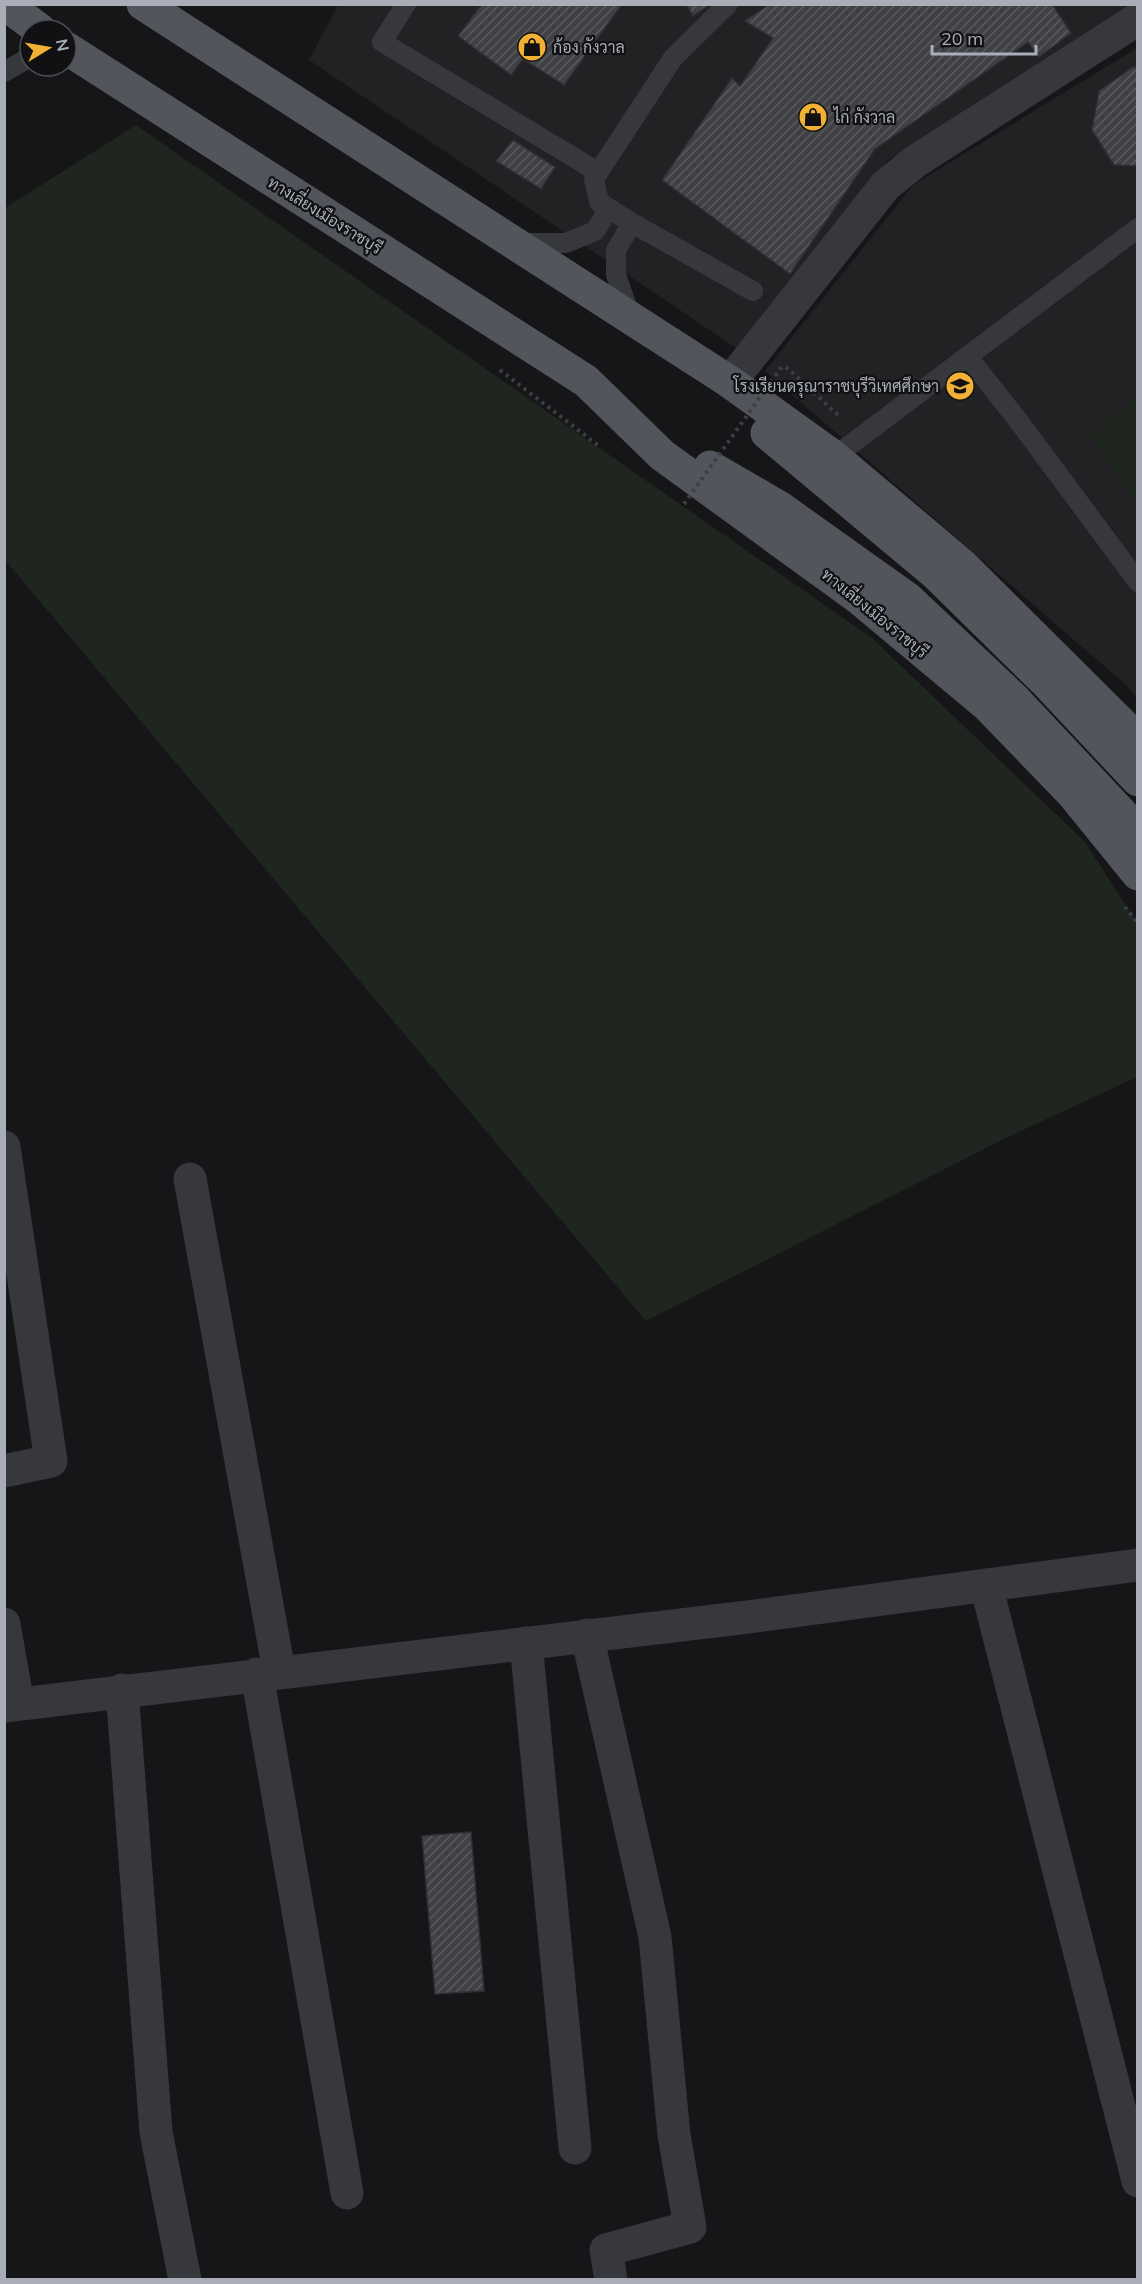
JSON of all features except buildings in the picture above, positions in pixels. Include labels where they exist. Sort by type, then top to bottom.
[{"type":"main road","points":[[5,4],[24,18]]},
{"type":"main road","points":[[143,4],[730,382],[834,457],[961,564],[1137,740]]},
{"type":"main road","name":"ทางเลี่ยงเมืองราชบุรี","points":[[78,56],[586,381],[683,451],[779,507],[908,599],[1014,699],[1137,831]]},
{"type":"main road","points":[[661,338],[778,443],[935,573],[1046,682],[1137,780]]},
{"type":"main road","name":"ทางเลี่ยงเมืองราชบุรี","points":[[586,381],[662,455],[860,598],[987,705],[1073,794],[1137,874]]},
{"type":"street","points":[[730,382],[886,185],[916,161],[1137,19]]},
{"type":"street","points":[[4,1471],[51,1461],[6,1167]]},
{"type":"street","points":[[190,1179],[347,2193]]},
{"type":"street","points":[[4,1624],[11,1705],[748,1617],[1137,1565]]},
{"type":"street","points":[[986,1585],[1137,2181]]},
{"type":"street","points":[[587,1635],[655,1937],[674,2135],[690,2228],[606,2250],[611,2280]]},
{"type":"street","points":[[526,1643],[575,2148]]},
{"type":"street","points":[[122,1690],[156,2132],[184,2280]]},
{"type":"lane","points":[[406,4],[382,42],[598,172]]},
{"type":"lane","points":[[728,4],[673,58],[594,179],[599,202],[753,291]]},
{"type":"lane","points":[[4,72],[18,64]]},
{"type":"lane","points":[[514,243],[566,243],[595,231],[609,209]]},
{"type":"lane","points":[[632,223],[616,250],[615,275],[632,319]]},
{"type":"lane","points":[[834,457],[1137,228]]},
{"type":"lane","points":[[968,357],[1024,428],[1137,582]]},
{"type":"path","points":[[684,504],[783,364],[846,422]]},
{"type":"path","points":[[493,365],[607,451]]},
{"type":"path","points":[[1124,905],[1137,923]]},
{"type":"shaded area","points":[[338,5],[1131,5],[886,162],[745,354],[309,60]]},
{"type":"shaded area","name":"โรงเรียนดรุณาราชบุรีวิเทศศึกษา","points":[[1137,48],[1137,699],[1127,686],[765,371],[913,185]]},
{"type":"shaded area","points":[[136,125],[872,638],[1085,842],[1137,923],[1137,1077],[1006,1138],[646,1321],[5,560],[5,208]]},
{"type":"shaded area","points":[[1137,395],[1137,503],[1089,437]]},
{"type":"place","name":"ก้อง กังวาล","points":[[532,47]]},
{"type":"place","name":"ไก่ กังวาล","points":[[813,117]]},
{"type":"place","name":"โรงเรียนดรุณาราชบุรีวิเทศศึกษา","points":[[960,386]]}]
